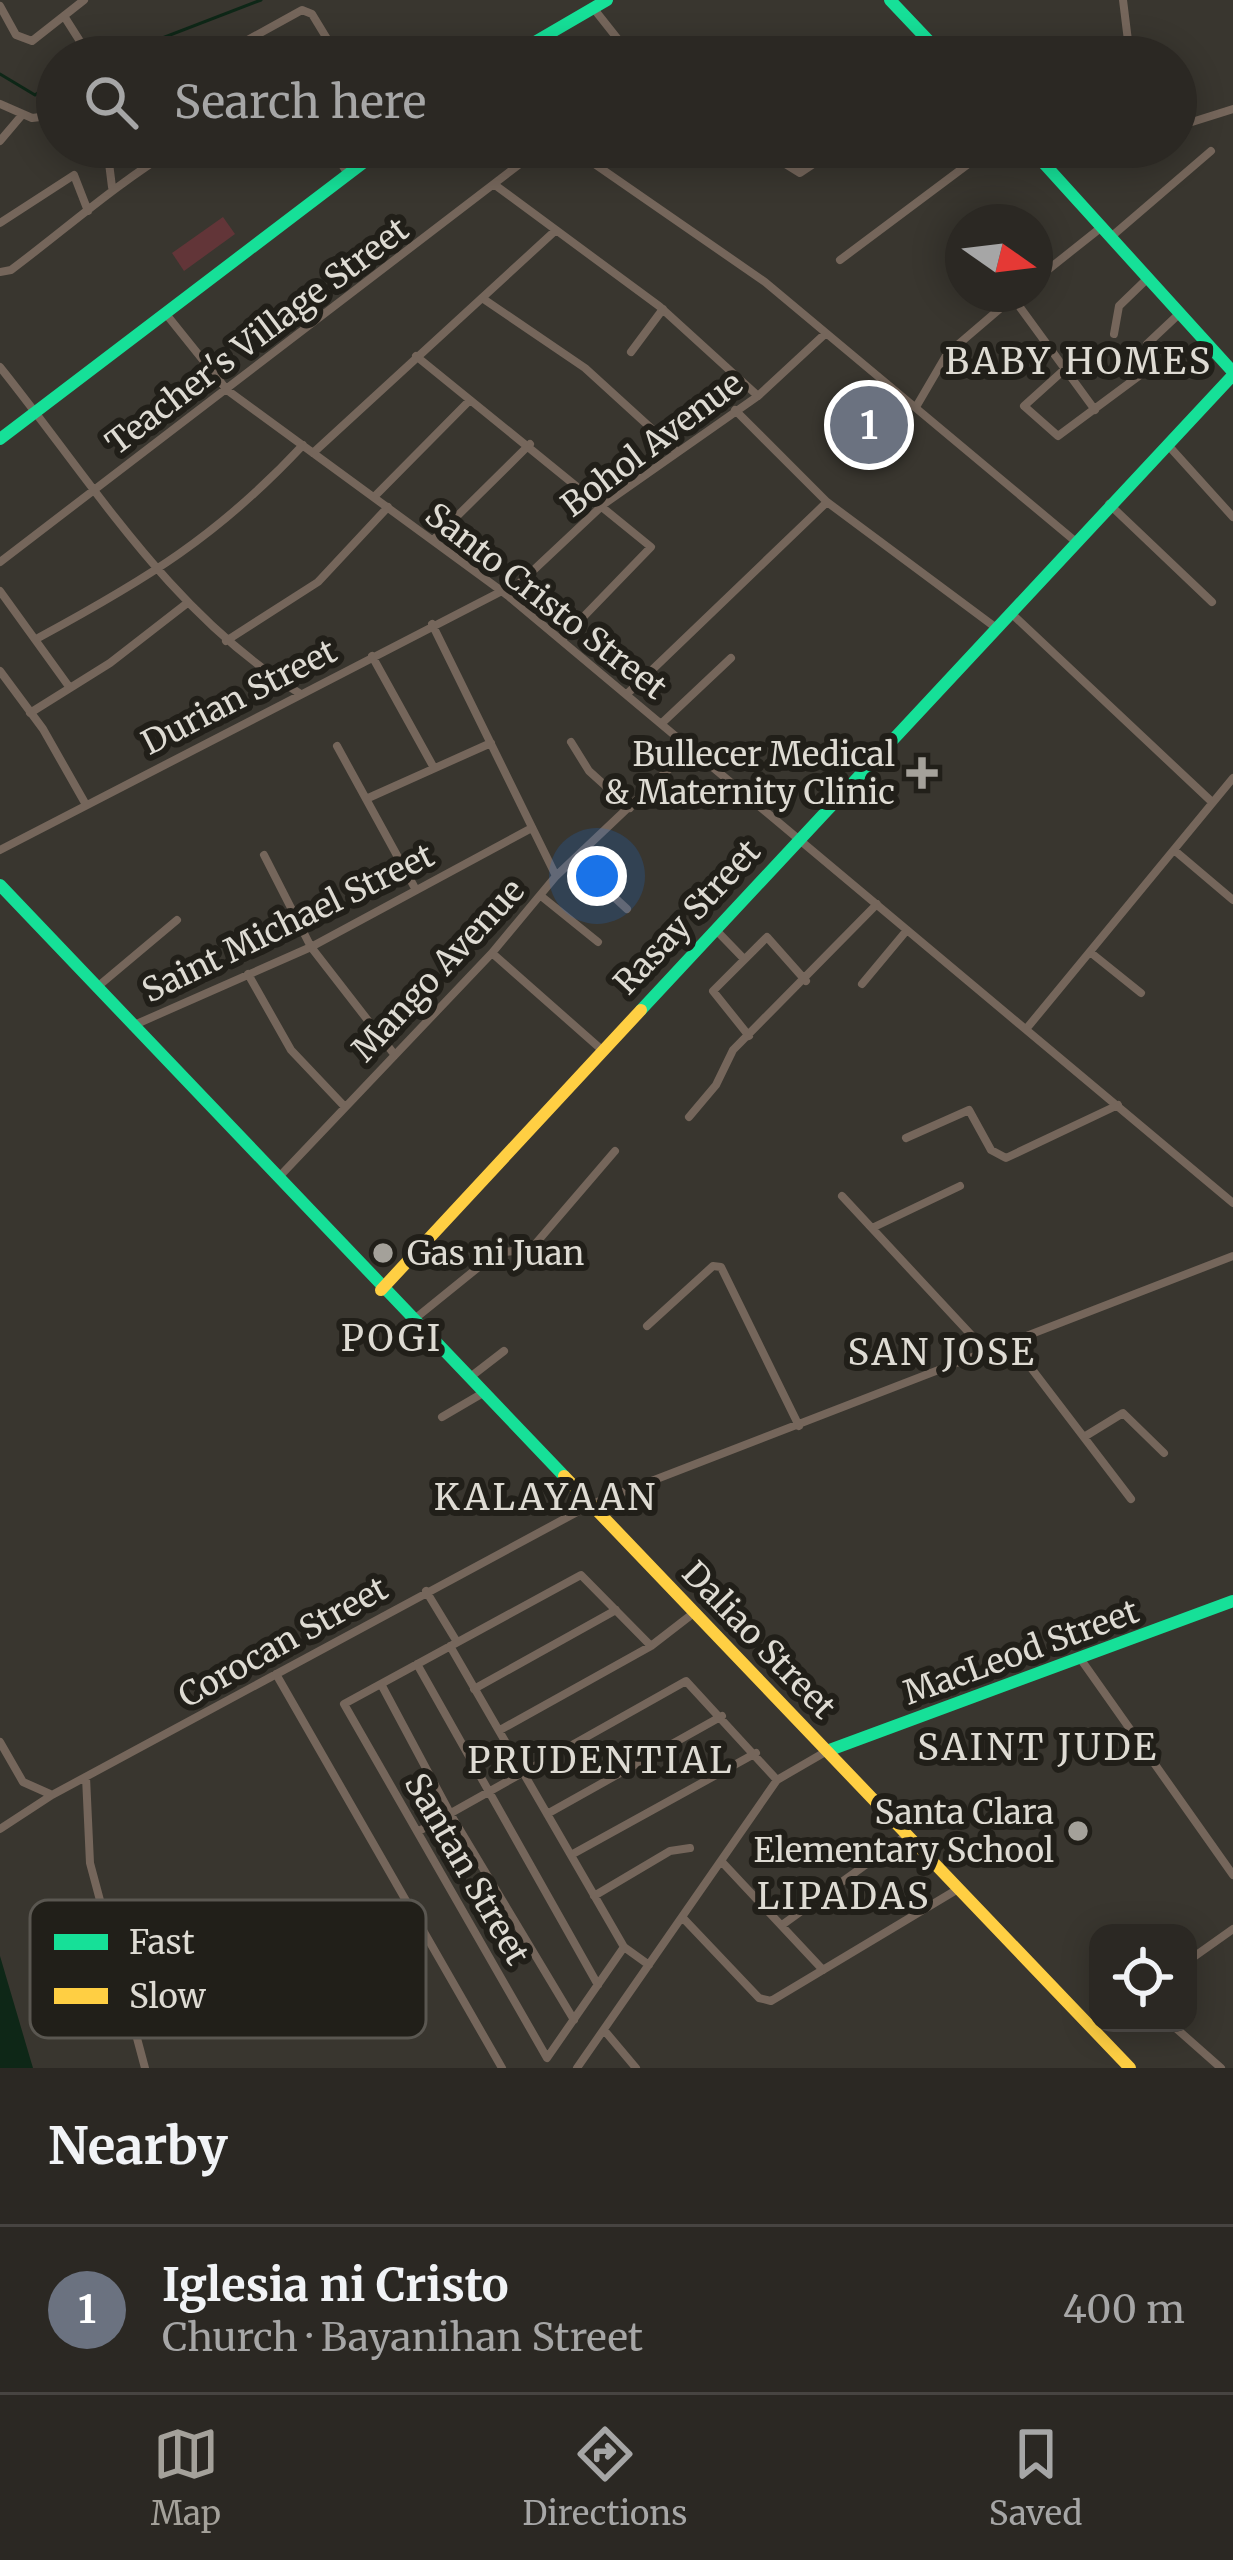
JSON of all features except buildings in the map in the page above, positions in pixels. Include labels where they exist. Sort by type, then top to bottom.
[{"type":"street","points":[[0,5],[16,35],[27,41],[84,0]]},
{"type":"street","points":[[544,36],[607,0]]},
{"type":"street","points":[[890,0],[924,36]]},
{"type":"street","points":[[1123,0],[1127,36]]},
{"type":"street","points":[[593,7],[616,36]]},
{"type":"street","points":[[254,36],[297,11],[312,14],[325,36]]},
{"type":"street","points":[[64,16],[77,36]]},
{"type":"street","points":[[0,104],[22,115],[36,115]]},
{"type":"street","points":[[1197,120],[1233,109]]},
{"type":"street","points":[[0,141],[22,115]]},
{"type":"street","points":[[1197,162],[1211,151]]},
{"type":"street","points":[[109,168],[112,187]]},
{"type":"street","points":[[0,272],[11,270],[88,212],[112,187],[143,168]]},
{"type":"street","points":[[343,168],[347,174]]},
{"type":"street","points":[[0,439],[355,168]]},
{"type":"street","name":"Teacher's Village Street","points":[[0,562],[516,168]]},
{"type":"street","points":[[600,168],[765,282],[1075,542]]},
{"type":"street","points":[[840,260],[963,168]]},
{"type":"street","points":[[1048,168],[1233,373]]},
{"type":"street","points":[[1053,268],[1189,168]]},
{"type":"street","points":[[0,223],[74,175],[88,212]]},
{"type":"street","points":[[495,185],[663,309],[758,396]]},
{"type":"street","points":[[313,453],[556,230]]},
{"type":"street","points":[[1114,334],[1119,306],[1149,277]]},
{"type":"street","points":[[485,300],[585,368],[675,450]]},
{"type":"street","points":[[631,352],[663,309]]},
{"type":"street","points":[[916,407],[947,354],[995,312]]},
{"type":"street","points":[[1026,312],[1095,410]]},
{"type":"street","points":[[1065,369],[1027,401],[1026,412],[1058,436],[1151,367],[1147,344],[1181,312]]},
{"type":"street","name":"Santo Cristo Street","points":[[165,313],[227,390],[562,638],[1233,1203]]},
{"type":"street","name":"Bohol Avenue","points":[[504,593],[604,504],[758,396],[826,333]]},
{"type":"street","points":[[416,356],[604,504],[651,548],[562,638]]},
{"type":"street","points":[[0,367],[186,604],[226,641],[301,694]]},
{"type":"street","name":"Rasay Street","points":[[381,1290],[1233,373]]},
{"type":"street","points":[[374,497],[470,399]]},
{"type":"street","points":[[735,410],[827,502],[995,627]]},
{"type":"street","points":[[433,540],[530,444]]},
{"type":"street","points":[[1167,444],[1233,517]]},
{"type":"street","points":[[38,638],[159,572],[235,514],[303,445]]},
{"type":"street","points":[[628,693],[827,502]]},
{"type":"street","points":[[1109,504],[1212,602]]},
{"type":"street","points":[[226,641],[318,582],[388,507]]},
{"type":"street","points":[[0,591],[70,688]]},
{"type":"street","name":"Durian Street","points":[[0,850],[432,624],[504,593]]},
{"type":"street","points":[[30,713],[186,604]]},
{"type":"street","points":[[1010,612],[1212,802]]},
{"type":"street","points":[[432,624],[529,830],[556,876]]},
{"type":"street","points":[[373,656],[434,767]]},
{"type":"street","points":[[662,724],[731,658]]},
{"type":"street","points":[[0,671],[85,803]]},
{"type":"street","points":[[571,742],[589,771],[630,808]]},
{"type":"street","points":[[366,799],[491,743]]},
{"type":"street","points":[[337,746],[416,890]]},
{"type":"street","name":"Mango Avenue","points":[[278,1178],[492,953],[556,876],[690,749]]},
{"type":"street","points":[[1027,1028],[1233,778]]},
{"type":"street","name":"Saint Michael Street","points":[[132,1026],[311,947],[529,830]]},
{"type":"street","points":[[1174,850],[1233,900]]},
{"type":"street","points":[[264,855],[311,947],[394,1054]]},
{"type":"street","points":[[574,860],[627,909]]},
{"type":"street","name":"Daliao Street","points":[[0,885],[381,1290],[1089,2018]]},
{"type":"street","points":[[541,896],[598,942]]},
{"type":"street","points":[[689,1117],[716,1085],[733,1051],[877,904]]},
{"type":"street","points":[[96,988],[176,920]]},
{"type":"street","points":[[714,928],[744,959]]},
{"type":"street","points":[[862,984],[908,930]]},
{"type":"street","points":[[749,1036],[713,991],[744,959],[767,937],[806,981]]},
{"type":"street","points":[[1090,952],[1141,993]]},
{"type":"street","points":[[492,953],[602,1050]]},
{"type":"street","points":[[248,974],[291,1050],[345,1107]]},
{"type":"street","points":[[906,1138],[969,1111],[991,1150],[1006,1158],[1118,1106]]},
{"type":"street","points":[[412,1321],[496,1253],[531,1249],[615,1151]]},
{"type":"street","points":[[872,1228],[960,1186]]},
{"type":"street","points":[[842,1196],[988,1353]]},
{"type":"street","name":"Corocan Street","points":[[0,1828],[52,1795],[592,1504],[1233,1256]]},
{"type":"street","points":[[647,1326],[684,1287],[713,1265],[722,1267],[799,1426]]},
{"type":"street","points":[[1012,1343],[1131,1499]]},
{"type":"street","points":[[468,1378],[504,1351]]},
{"type":"street","points":[[442,1417],[483,1393]]},
{"type":"street","points":[[1084,1437],[1123,1413],[1164,1454]]},
{"type":"street","points":[[624,1947],[574,2020],[451,1815],[381,1684],[581,1575],[651,1646]]},
{"type":"street","points":[[426,1591],[474,1688],[624,1947],[649,1965]]},
{"type":"street","name":"MacLeod Street","points":[[827,1751],[1082,1661],[1233,1601]]},
{"type":"street","points":[[474,1688],[616,1610]]},
{"type":"street","points":[[500,1730],[651,1646],[695,1612]]},
{"type":"street","points":[[1082,1661],[1233,1875]]},
{"type":"street","points":[[417,1664],[598,1985]]},
{"type":"street","points":[[276,1673],[406,1900]]},
{"type":"street","points":[[419,1831],[686,1681],[777,1780]]},
{"type":"street","name":"Santan Street","points":[[381,1684],[344,1704],[547,2058],[574,2020]]},
{"type":"street","points":[[548,1814],[722,1716]]},
{"type":"street","points":[[0,1742],[23,1782],[52,1795]]},
{"type":"street","points":[[578,2068],[777,1780],[827,1751]]},
{"type":"street","points":[[571,1855],[756,1753]]},
{"type":"street","points":[[86,1777],[90,1863],[100,1900]]},
{"type":"street","points":[[782,1925],[908,1834]]},
{"type":"street","points":[[594,1896],[670,1851],[690,1848]]},
{"type":"street","points":[[722,1862],[823,1970]]},
{"type":"street","points":[[683,1918],[766,2001],[959,1888]]},
{"type":"street","points":[[1197,1955],[1233,1929]]},
{"type":"street","points":[[426,1935],[502,2068]]},
{"type":"street","points":[[604,2030],[636,2068]]},
{"type":"street","name":"Daliao Street","points":[[1102,2032],[1130,2068]]},
{"type":"street","points":[[1180,2032],[1221,2068]]},
{"type":"street","points":[[137,2038],[145,2068]]},
{"type":"shaded area","points":[[223,217],[235,234],[184,271],[172,253]]},
{"type":"shaded area","points":[[0,1956],[30,2058],[33,2068],[0,2068]]},
{"type":"waterway","points":[[168,36],[261,0]]},
{"type":"waterway","points":[[0,74],[36,94]]},
{"type":"traffic: fast","points":[[545,36],[607,0]]},
{"type":"traffic: fast","points":[[890,0],[924,36]]},
{"type":"traffic: fast","points":[[0,439],[356,168]]},
{"type":"traffic: fast","points":[[1048,168],[1233,372]]},
{"type":"traffic: fast","points":[[641,1010],[1233,375]]},
{"type":"traffic: fast","points":[[0,885],[564,1476]]},
{"type":"traffic: fast","points":[[827,1751],[1233,1601]]},
{"type":"traffic: slow","points":[[381,1290],[641,1010]]},
{"type":"traffic: slow","points":[[564,1476],[1130,2068]]},
{"type":"place","name":"Iglesia ni Cristo","points":[[869,425]]},
{"type":"place","name":"Bullecer Medical & Maternity Clinic","points":[[922,773]]},
{"type":"place","name":"Gas ni Juan","points":[[383,1253]]},
{"type":"place","name":"Santa Clara Elementary School","points":[[1078,1831]]},
{"type":"district","name":"BABY HOMES","points":[[1079,361]]},
{"type":"district","name":"POGI","points":[[392,1338]]},
{"type":"district","name":"SAN JOSE","points":[[942,1352]]},
{"type":"district","name":"KALAYAAN","points":[[546,1497]]},
{"type":"district","name":"SAINT JUDE","points":[[1038,1747]]},
{"type":"district","name":"PRUDENTIAL","points":[[601,1760]]},
{"type":"district","name":"LIPADAS","points":[[844,1896]]}]
